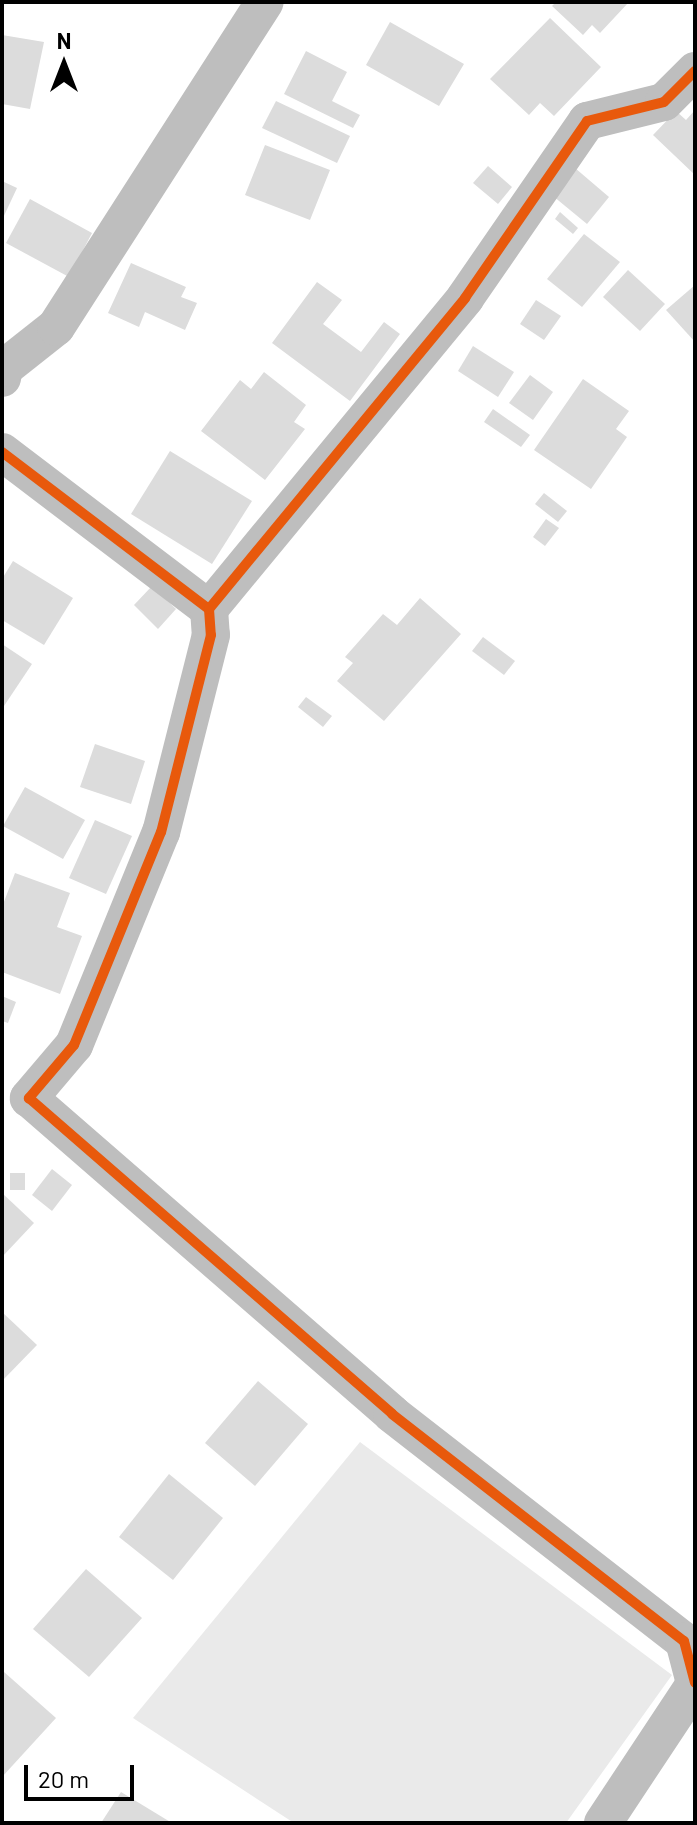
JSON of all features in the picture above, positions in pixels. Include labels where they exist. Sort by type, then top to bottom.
[{"type":"street","points":[[2,378],[4,368],[56,327],[265,2]]},
{"type":"street","points":[[603,1823],[695,1683],[684,1641],[392,1414],[29,1098],[74,1045],[161,832],[211,635],[209,609],[465,298],[587,121],[664,102],[695,71]]},
{"type":"street","points":[[2,452],[73,514],[209,609]]},
{"type":"shaded area","points":[[360,1442],[672,1675],[566,1823],[294,1823],[133,1718]]},
{"type":"building","points":[[556,2],[629,2],[600,33],[592,25],[583,35],[552,6]]},
{"type":"building","points":[[550,18],[601,67],[554,116],[540,103],[529,115],[490,79]]},
{"type":"building","points":[[390,22],[464,64],[439,106],[366,65]]},
{"type":"building","points":[[2,35],[44,42],[30,109],[2,104]]},
{"type":"building","points":[[306,51],[347,72],[332,101],[360,115],[353,128],[284,94]]},
{"type":"building","points":[[276,101],[350,136],[337,163],[262,128]]},
{"type":"building","points":[[695,110],[695,175],[653,135],[676,111],[686,120]]},
{"type":"building","points":[[265,145],[330,170],[310,220],[245,195]]},
{"type":"building","points":[[488,166],[512,187],[498,204],[473,183]]},
{"type":"building","points":[[575,168],[609,197],[587,224],[553,196]]},
{"type":"building","points":[[2,181],[17,188],[2,220]]},
{"type":"building","points":[[30,199],[92,233],[69,277],[6,243]]},
{"type":"building","points":[[560,212],[578,228],[573,234],[555,219]]},
{"type":"building","points":[[584,234],[620,262],[582,307],[547,279]]},
{"type":"building","points":[[131,263],[186,287],[181,297],[197,303],[185,330],[145,312],[139,327],[108,313]]},
{"type":"building","points":[[628,270],[665,304],[640,331],[603,297]]},
{"type":"building","points":[[317,282],[342,300],[323,324],[361,352],[384,322],[400,334],[350,401],[272,343]]},
{"type":"building","points":[[695,285],[695,342],[666,310]]},
{"type":"building","points":[[536,300],[561,316],[544,340],[520,324]]},
{"type":"building","points":[[473,346],[514,372],[498,397],[458,371]]},
{"type":"building","points":[[264,372],[306,405],[294,422],[305,429],[265,480],[201,431],[240,380],[251,389]]},
{"type":"building","points":[[530,375],[553,392],[533,420],[509,403]]},
{"type":"building","points":[[583,379],[629,411],[616,429],[627,437],[591,489],[534,450]]},
{"type":"building","points":[[493,409],[530,435],[521,447],[484,422]]},
{"type":"building","points":[[170,451],[252,501],[212,564],[131,514]]},
{"type":"building","points":[[544,493],[567,511],[558,522],[535,504]]},
{"type":"building","points":[[546,519],[559,528],[545,546],[533,537]]},
{"type":"building","points":[[13,561],[73,598],[44,645],[2,620],[2,579]]},
{"type":"building","points":[[152,586],[176,609],[158,629],[134,605]]},
{"type":"building","points":[[420,598],[461,634],[384,721],[337,681],[353,663],[345,657],[383,614],[397,625]]},
{"type":"building","points":[[483,637],[515,661],[504,675],[472,651]]},
{"type":"building","points":[[2,644],[32,664],[2,709]]},
{"type":"building","points":[[306,697],[332,716],[323,727],[298,707]]},
{"type":"building","points":[[95,744],[145,761],[131,804],[80,787]]},
{"type":"building","points":[[25,787],[85,820],[63,859],[3,826]]},
{"type":"building","points":[[95,820],[132,836],[106,894],[69,878]]},
{"type":"building","points":[[15,873],[70,893],[57,927],[82,936],[60,994],[2,972],[2,907]]},
{"type":"building","points":[[2,996],[16,1002],[8,1023],[2,1021]]},
{"type":"building","points":[[52,1169],[72,1185],[52,1211],[32,1195]]},
{"type":"building","points":[[10,1173],[25,1173],[25,1190],[10,1190]]},
{"type":"building","points":[[2,1193],[34,1223],[2,1257]]},
{"type":"building","points":[[2,1312],[37,1345],[2,1381]]},
{"type":"building","points":[[258,1381],[308,1424],[255,1486],[205,1443]]},
{"type":"building","points":[[169,1474],[223,1518],[173,1580],[119,1537]]},
{"type":"building","points":[[86,1569],[142,1618],[89,1677],[33,1629]]},
{"type":"building","points":[[4,1672],[56,1718],[2,1777],[2,1674]]},
{"type":"building","points":[[121,1792],[172,1823],[101,1823]]},
{"type":"cycle path","points":[[209,609],[465,298],[587,121],[664,102],[695,71]]},
{"type":"cycle path","points":[[2,452],[209,609],[211,635],[161,832],[74,1045],[29,1098],[392,1414],[684,1641],[695,1683]]}]
